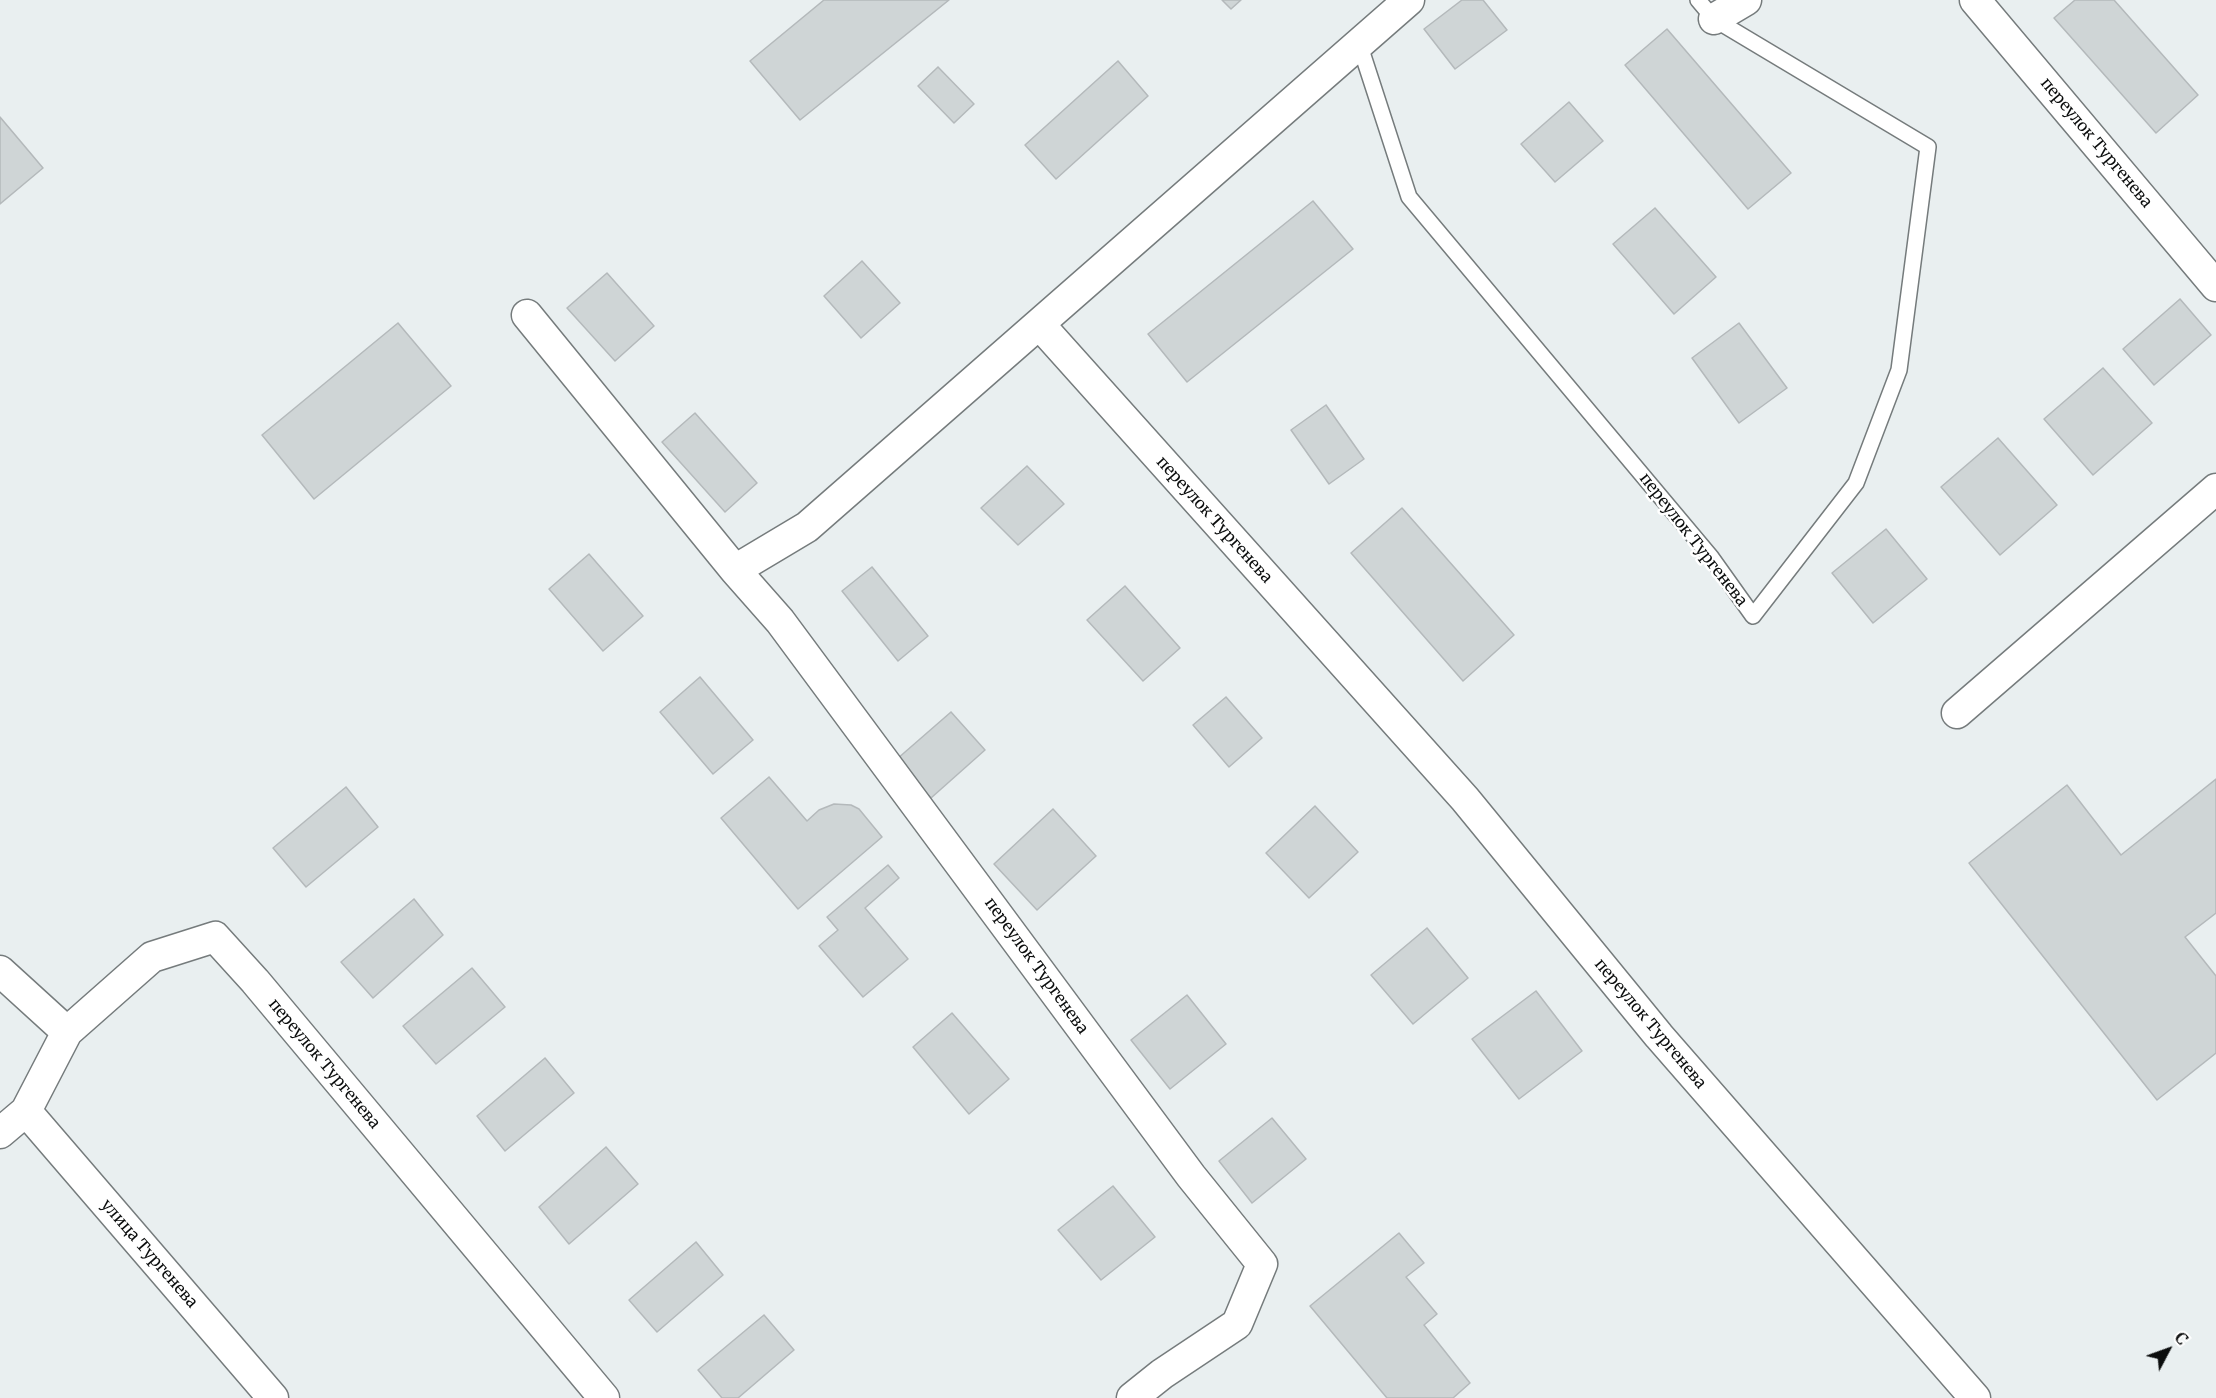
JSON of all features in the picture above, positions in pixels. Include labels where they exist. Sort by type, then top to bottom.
[{"type":"street","points":[[528,315],[735,570],[807,527],[1409,0]]},
{"type":"street","name":"переулок Тургенева","points":[[1706,10],[1746,0]]},
{"type":"street","name":"переулок Тургенева","points":[[1975,0],[2216,286]]},
{"type":"street","name":"переулок Тургенева","points":[[1040,325],[1465,799],[1659,1036],[1975,1398]]},
{"type":"street","points":[[1957,713],[2216,489]]},
{"type":"street","name":"переулок Тургенева","points":[[735,570],[780,621],[1191,1176],[1262,1264],[1237,1323],[1132,1398]]},
{"type":"street","name":"переулок Тургенева","points":[[26,1111],[67,1032],[152,957],[215,937],[255,981],[604,1398]]},
{"type":"street","points":[[0,971],[67,1032]]},
{"type":"street","points":[[0,1133],[26,1111]]},
{"type":"street","name":"улица Тургенева","points":[[26,1111],[273,1398]]},
{"type":"lane","name":"переулок Тургенева","points":[[1359,43],[1409,197],[1711,557],[1753,616],[1856,483],[1899,370],[1928,147],[1706,10]]},
{"type":"building","points":[[824,0],[949,0],[800,120],[750,61]]},
{"type":"building","points":[[1222,0],[1241,0],[1231,9]]},
{"type":"building","points":[[1462,0],[1483,0],[1507,30],[1455,69],[1424,29]]},
{"type":"building","points":[[2075,0],[2114,0],[2198,95],[2156,133],[2054,18]]},
{"type":"building","points":[[1667,29],[1791,173],[1748,209],[1625,65]]},
{"type":"building","points":[[1118,61],[1148,96],[1056,179],[1025,145]]},
{"type":"building","points":[[938,67],[974,104],[954,123],[918,86]]},
{"type":"building","points":[[1569,102],[1603,141],[1555,182],[1521,144]]},
{"type":"building","points":[[0,117],[43,168],[0,204]]},
{"type":"building","points":[[1313,201],[1353,249],[1187,382],[1148,334]]},
{"type":"building","points":[[1655,208],[1716,277],[1674,314],[1613,244]]},
{"type":"building","points":[[862,261],[900,303],[861,338],[824,296]]},
{"type":"building","points":[[607,273],[654,326],[615,361],[567,308]]},
{"type":"building","points":[[2180,299],[2211,335],[2154,385],[2123,349]]},
{"type":"building","points":[[398,323],[451,386],[314,499],[262,435]]},
{"type":"building","points":[[1739,323],[1787,388],[1739,423],[1692,358]]},
{"type":"building","points":[[2103,368],[2152,423],[2093,475],[2044,419]]},
{"type":"building","points":[[1326,405],[1364,459],[1329,484],[1291,430]]},
{"type":"building","points":[[695,413],[757,483],[725,512],[662,442]]},
{"type":"building","points":[[1998,438],[2057,505],[2000,555],[1941,487]]},
{"type":"building","points":[[1027,466],[1064,504],[1018,545],[981,508]]},
{"type":"building","points":[[1402,508],[1514,635],[1463,681],[1351,553]]},
{"type":"building","points":[[1886,529],[1927,579],[1873,623],[1832,573]]},
{"type":"building","points":[[589,554],[643,616],[603,651],[549,589]]},
{"type":"building","points":[[872,567],[928,636],[898,661],[842,591]]},
{"type":"building","points":[[1125,586],[1180,648],[1143,681],[1087,620]]},
{"type":"building","points":[[700,677],[753,740],[713,774],[660,712]]},
{"type":"building","points":[[1226,697],[1262,738],[1229,767],[1193,725]]},
{"type":"building","points":[[951,712],[985,750],[931,798],[897,759]]},
{"type":"building","points":[[769,777],[807,821],[819,810],[834,804],[851,805],[859,809],[882,837],[798,909],[721,818]]},
{"type":"building","points":[[2216,779],[2216,913],[2185,937],[2216,976],[2216,1053],[2157,1100],[1969,863],[2067,785],[2121,855]]},
{"type":"building","points":[[346,787],[378,827],[306,887],[273,848]]},
{"type":"building","points":[[1315,806],[1358,852],[1309,898],[1266,853]]},
{"type":"building","points":[[1053,809],[1096,856],[1037,910],[994,864]]},
{"type":"building","points":[[888,865],[899,878],[865,908],[908,959],[863,997],[819,946],[838,930],[827,917]]},
{"type":"building","points":[[414,899],[443,935],[373,998],[341,962]]},
{"type":"building","points":[[1427,928],[1468,978],[1413,1024],[1371,975]]},
{"type":"building","points":[[472,968],[505,1007],[436,1064],[403,1026]]},
{"type":"building","points":[[1536,991],[1582,1051],[1519,1099],[1472,1039]]},
{"type":"building","points":[[1187,995],[1226,1044],[1170,1089],[1131,1040]]},
{"type":"building","points":[[952,1013],[1009,1079],[969,1114],[913,1047]]},
{"type":"building","points":[[545,1058],[574,1093],[505,1151],[477,1116]]},
{"type":"building","points":[[1272,1118],[1306,1159],[1252,1203],[1219,1161]]},
{"type":"building","points":[[606,1147],[638,1184],[569,1244],[539,1207]]},
{"type":"building","points":[[1113,1186],[1155,1237],[1101,1280],[1058,1230]]},
{"type":"building","points":[[1399,1233],[1424,1263],[1406,1277],[1437,1314],[1424,1325],[1470,1383],[1453,1398],[1387,1398],[1310,1306]]},
{"type":"building","points":[[696,1242],[723,1275],[657,1332],[629,1300]]},
{"type":"building","points":[[764,1315],[794,1350],[738,1398],[722,1398],[698,1370]]}]
